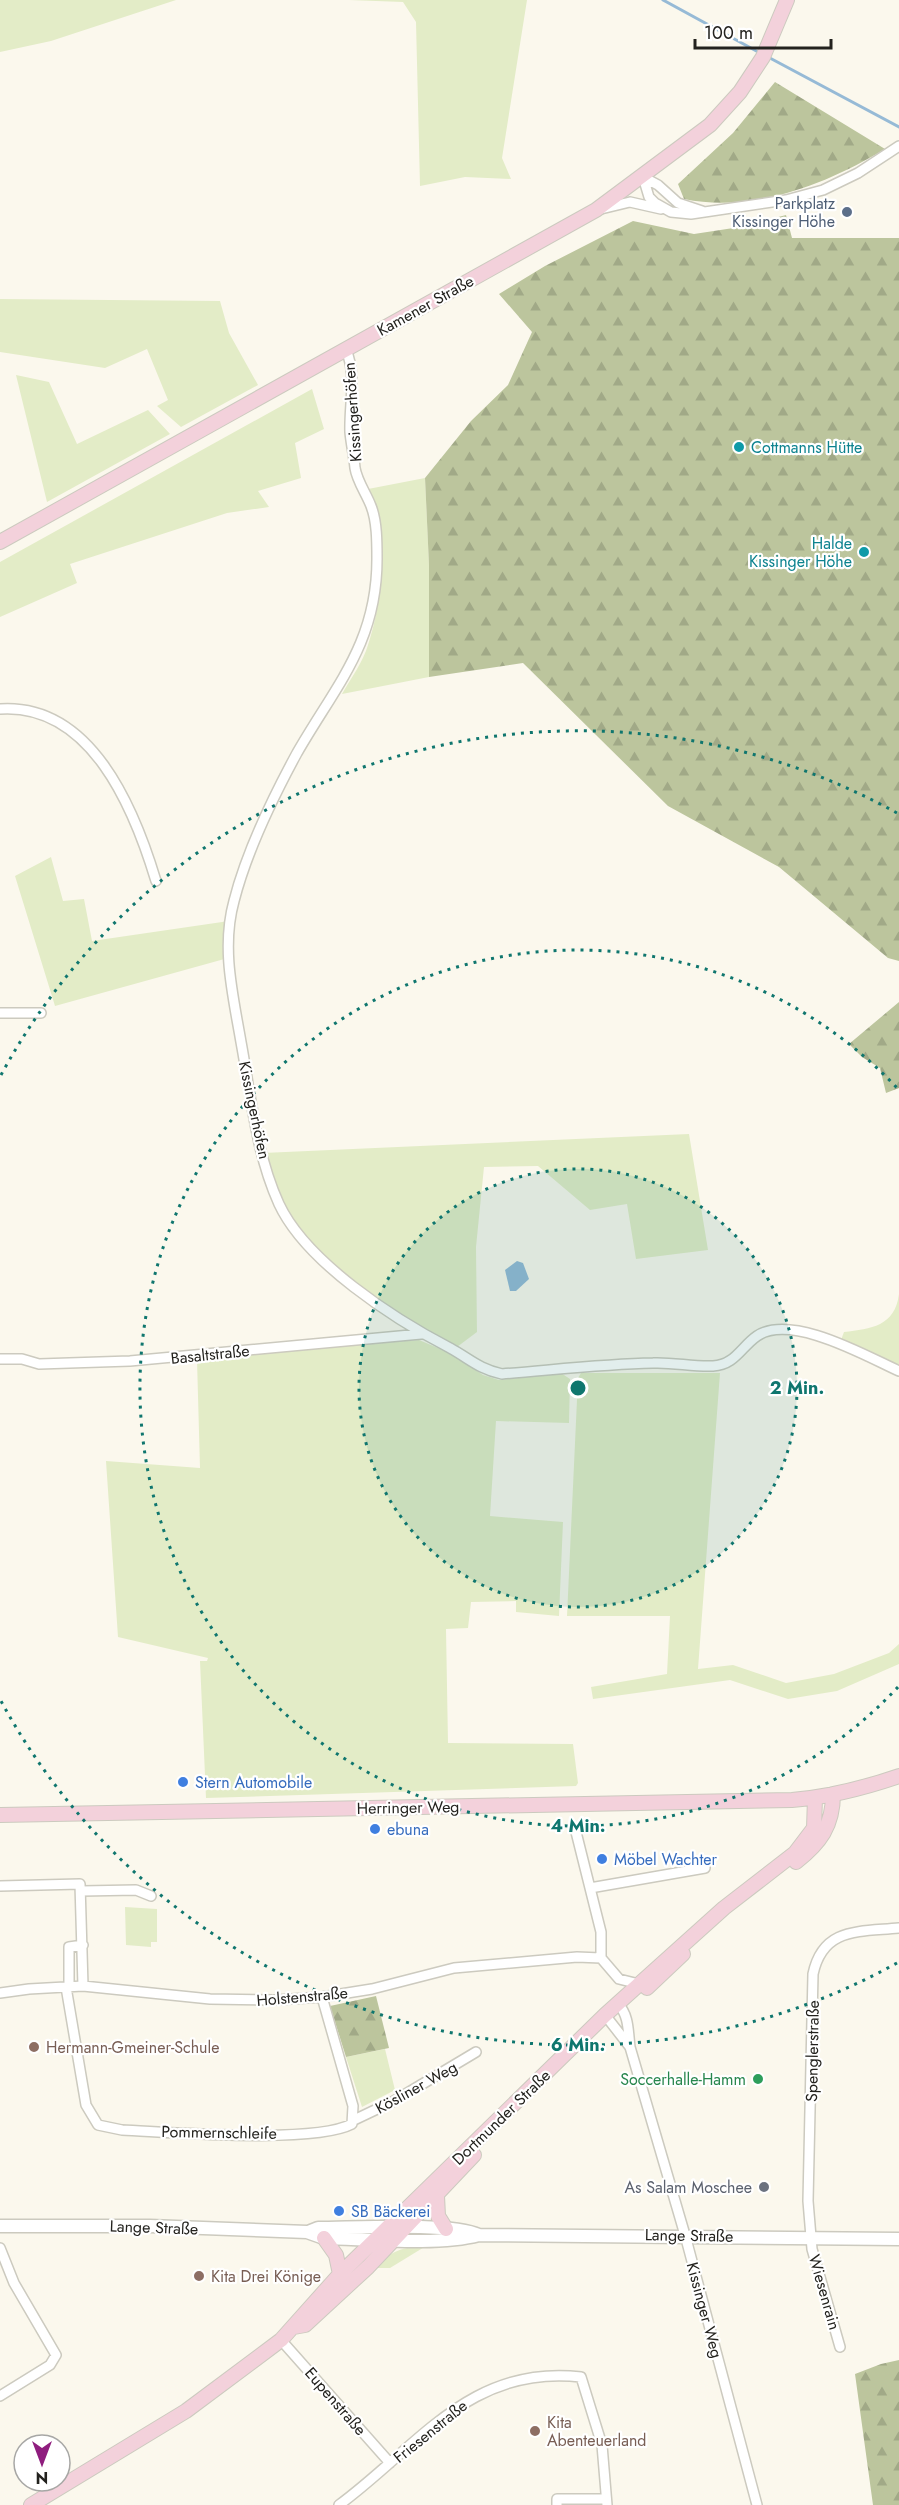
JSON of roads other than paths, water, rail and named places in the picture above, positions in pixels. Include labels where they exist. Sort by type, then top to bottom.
[{"type":"main road","name":"Kamener Straße","points":[[0,542],[596,210],[710,125],[756,71],[787,0]]},
{"type":"main road","points":[[815,1798],[899,1776]]},
{"type":"main road","name":"Dortmunder Straße","points":[[622,2004],[743,1902],[811,1850],[829,1826],[833,1794]]},
{"type":"main road","name":"Dortmunder Straße","points":[[30,2505],[186,2411],[281,2340],[340,2274],[376,2239],[406,2228],[477,2150],[608,2019],[639,1984],[724,1908],[801,1847],[814,1828],[815,1798]]},
{"type":"main road","name":"Herringer Weg","points":[[0,1815],[815,1798]]},
{"type":"main road","name":"Dortmunder Straße","points":[[294,2327],[305,2325],[391,2233],[608,2019]]},
{"type":"main road","points":[[437,2196],[438,2216],[446,2229]]},
{"type":"main road","points":[[324,2238],[336,2255],[340,2274]]},
{"type":"street","points":[[596,210],[630,202],[680,214],[786,200],[823,190],[858,173],[898,147]]},
{"type":"street","points":[[643,177],[658,185],[678,203],[703,212]]},
{"type":"street","points":[[643,177],[649,197],[671,212]]},
{"type":"street","name":"Kissingerhöfen","points":[[346,350],[351,369],[350,431],[356,474],[372,509],[376,535],[374,607],[358,652],[295,757],[263,822],[234,900],[229,921],[228,958],[258,1136],[280,1207],[301,1237],[326,1262],[421,1334],[453,1350],[482,1370],[502,1374],[644,1363],[725,1364],[734,1359],[756,1336],[779,1330],[806,1332],[830,1339],[899,1371]]},
{"type":"street","points":[[0,709],[44,714],[66,725],[82,740],[117,786],[133,816],[156,880]]},
{"type":"street","points":[[0,1013],[41,1013]]},
{"type":"street","name":"Basaltstraße","points":[[0,1359],[22,1359],[39,1364],[130,1361],[421,1334]]},
{"type":"street","points":[[576,1832],[601,1932],[601,1959],[620,1979],[639,1984]]},
{"type":"street","points":[[590,1888],[705,1868]]},
{"type":"street","points":[[0,1886],[80,1884],[83,1986]]},
{"type":"street","points":[[82,1892],[136,1890],[151,1896]]},
{"type":"street","name":"Spenglerstraße","points":[[810,2237],[808,2201],[813,1974],[816,1961],[827,1943],[844,1934],[899,1928]]},
{"type":"street","points":[[67,1987],[69,1947],[82,1945]]},
{"type":"street","name":"Holstenstraße","points":[[0,1993],[83,1986],[231,2000],[322,1997],[372,1989],[454,1968],[566,1958],[601,1959]]},
{"type":"street","name":"Kissinger Weg","points":[[620,1979],[619,1987],[630,2047],[685,2235],[757,2505]]},
{"type":"street","name":"Pommernschleife","points":[[67,1987],[86,2105],[98,2125],[122,2130],[275,2134],[333,2130],[346,2127],[354,2120]]},
{"type":"street","points":[[322,1997],[346,2078],[354,2120]]},
{"type":"street","name":"Kissinger Weg","points":[[608,2019],[630,2047]]},
{"type":"street","name":"Kösliner Weg","points":[[354,2120],[394,2101],[476,2052]]},
{"type":"street","name":"Lange Straße","points":[[0,2226],[150,2226],[307,2232],[324,2238],[376,2239]]},
{"type":"street","name":"Lange Straße","points":[[307,2232],[318,2228],[465,2238],[479,2235],[685,2235],[899,2239]]},
{"type":"street","name":"Lange Straße","points":[[406,2228],[468,2229],[479,2235]]},
{"type":"street","name":"Wiesenrain","points":[[810,2237],[840,2347]]},
{"type":"street","points":[[0,2248],[14,2283],[56,2355],[50,2365],[0,2396]]},
{"type":"street","name":"Eupenstraße","points":[[281,2340],[390,2463]]},
{"type":"street","name":"Friesenstraße","points":[[339,2505],[441,2418],[468,2399],[489,2389],[537,2378],[581,2378],[602,2445],[607,2502]]},
{"type":"street","points":[[558,2505],[557,2499],[607,2502]]},
{"type":"water","points":[[517,1261],[523,1263],[529,1279],[516,1291],[510,1291],[505,1270]]},
{"type":"waterway","points":[[663,0],[760,53]]},
{"type":"waterway","points":[[768,57],[899,127]]},
{"type":"place","name":"Parkplatz Kissinger Höhe","points":[[847,212]]},
{"type":"place","name":"Cottmanns Hütte","points":[[739,447]]},
{"type":"place","name":"Halde Kissinger Höhe","points":[[864,552]]},
{"type":"place","name":"Stern Automobile","points":[[183,1782]]},
{"type":"place","name":"ebuna","points":[[375,1829]]},
{"type":"place","name":"Möbel Wachter","points":[[602,1859]]},
{"type":"place","name":"Hermann-Gmeiner-Schule","points":[[34,2047]]},
{"type":"place","name":"Soccerhalle-Hamm","points":[[758,2079]]},
{"type":"place","name":"As Salam Moschee","points":[[764,2187]]},
{"type":"place","name":"SB Bäckerei","points":[[339,2211]]},
{"type":"place","name":"Kita Drei Könige","points":[[199,2276]]},
{"type":"place","name":"Kita Abenteuerland","points":[[535,2431]]}]
